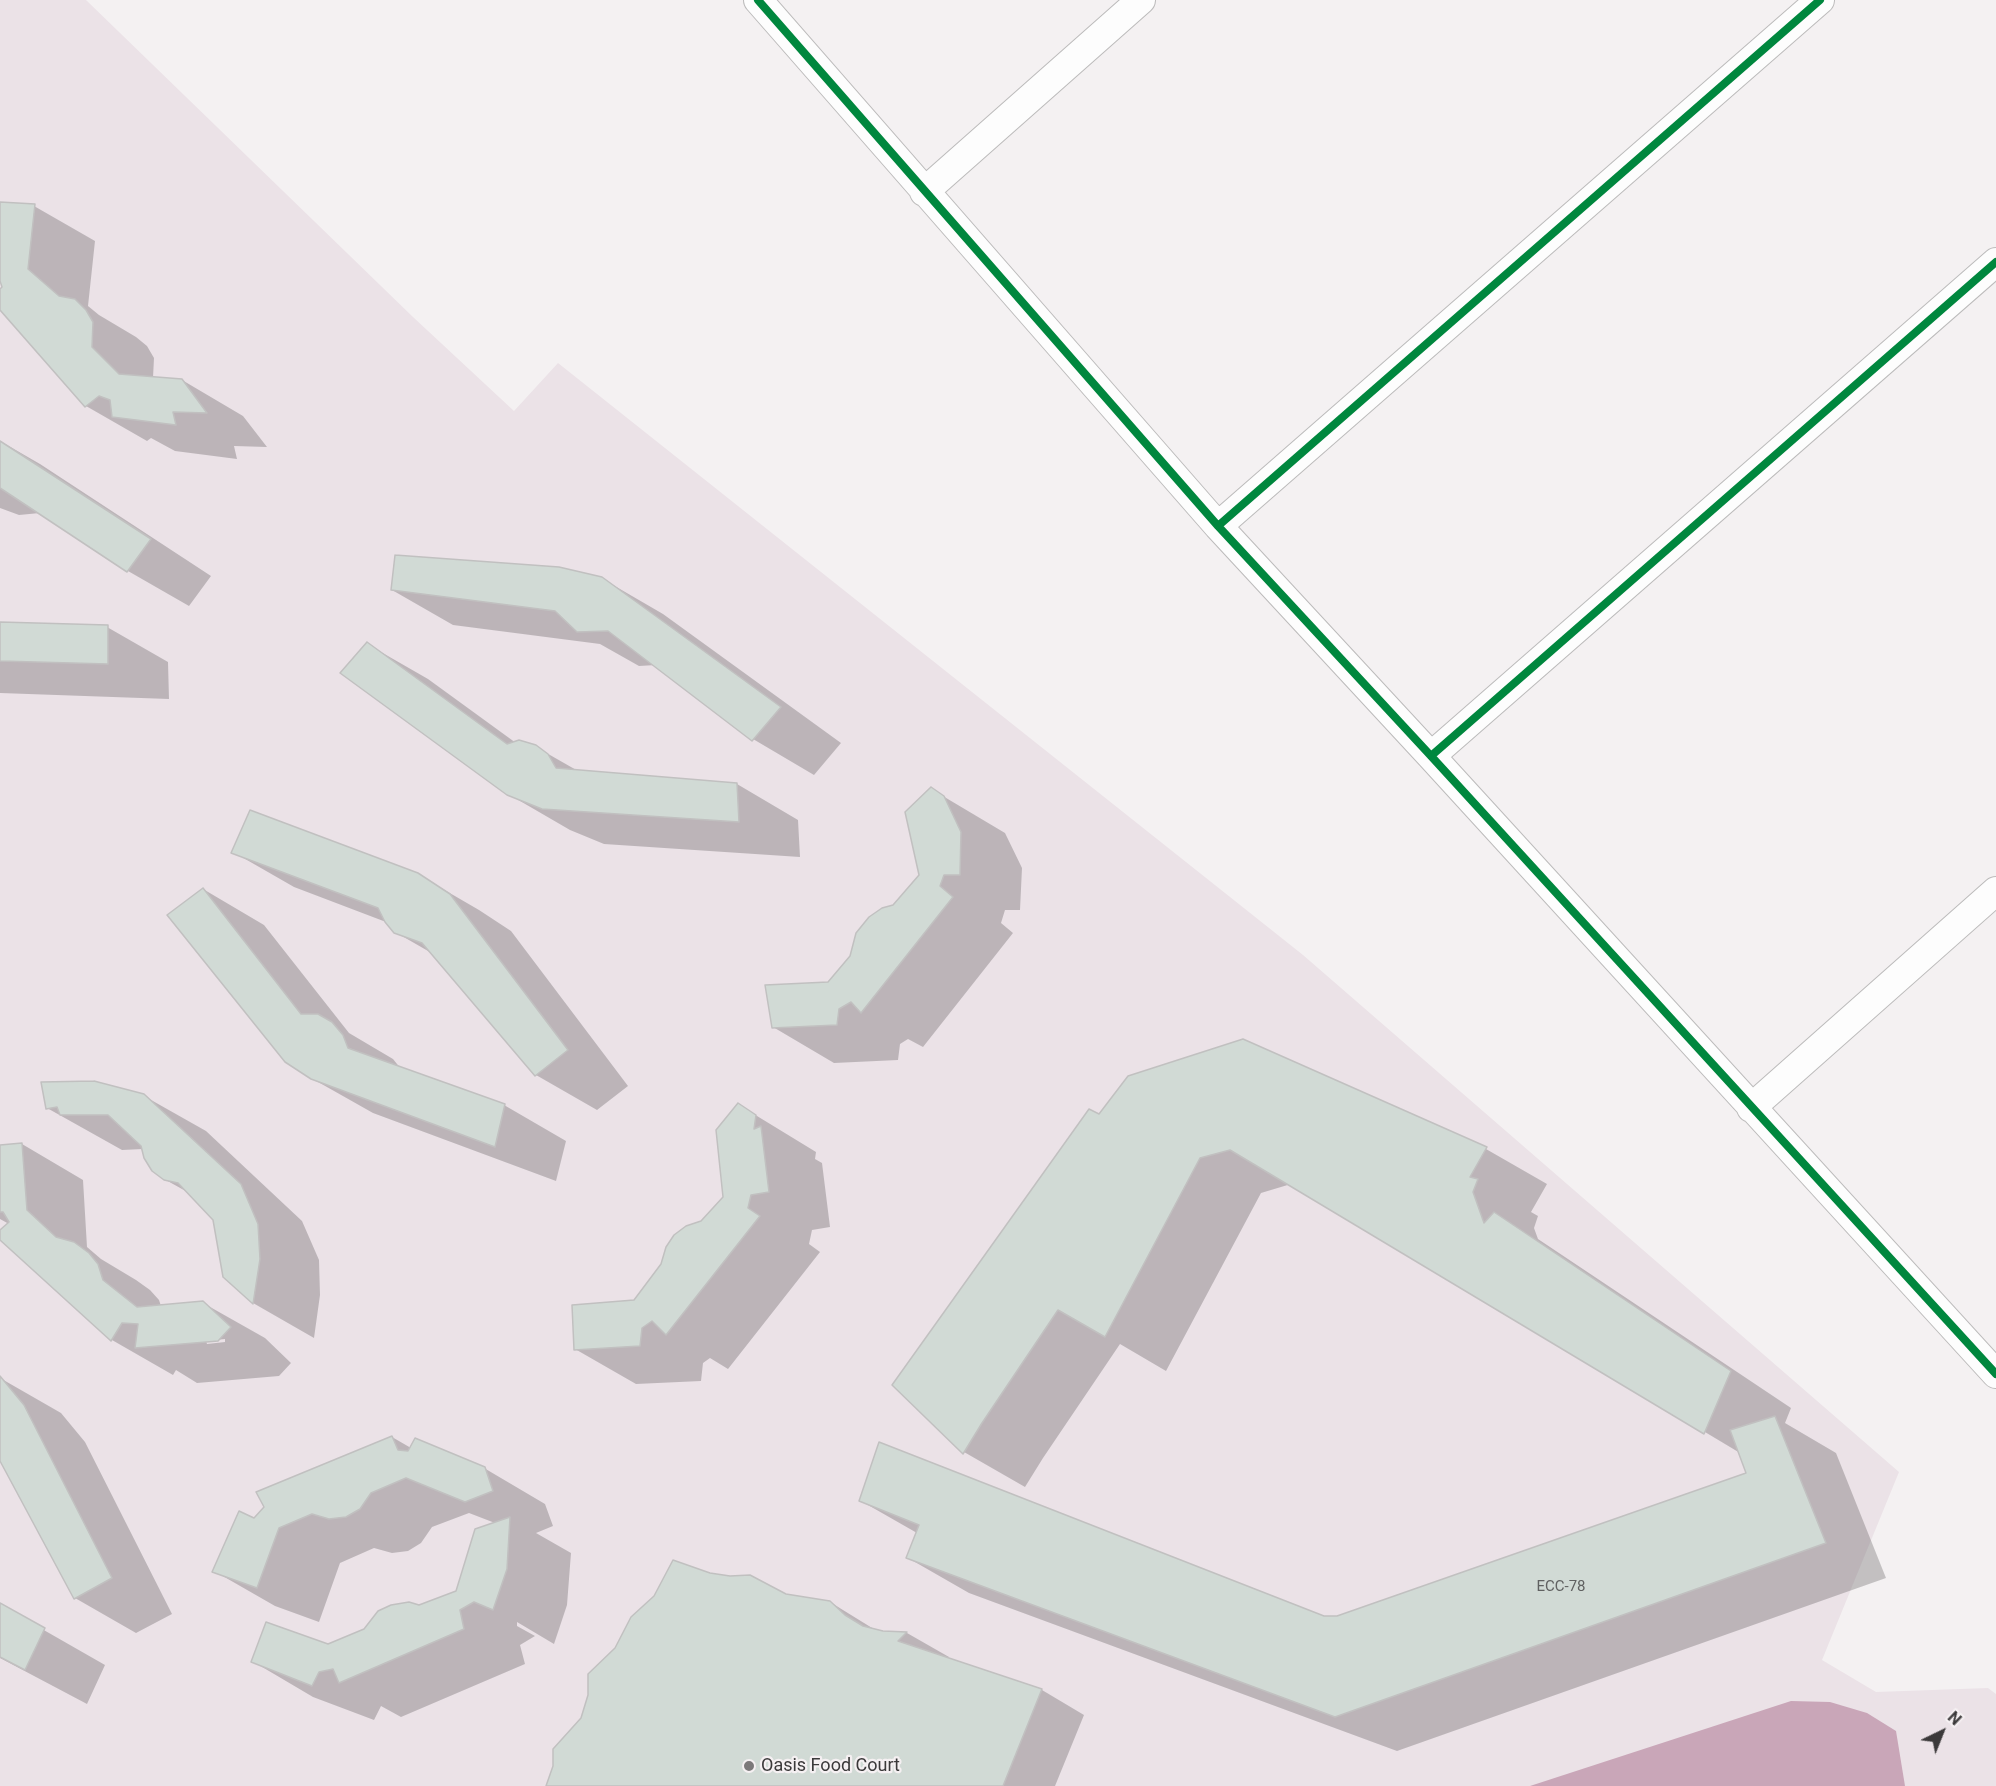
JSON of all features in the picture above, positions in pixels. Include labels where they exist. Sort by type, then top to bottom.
[{"type":"street","points":[[758,0],[1218,526],[1996,1374]]},
{"type":"street","points":[[924,192],[1141,0]]},
{"type":"street","points":[[1218,526],[1820,0]]},
{"type":"street","points":[[1431,756],[1996,262]]},
{"type":"street","points":[[1751,1108],[1996,891]]},
{"type":"shaded area","points":[[0,0],[86,0],[413,317],[514,411],[558,363],[1303,955],[1899,1472],[1822,1660],[1876,1692],[1988,1688],[1996,1694],[1996,1786],[0,1786]]},
{"type":"shaded area","points":[[1791,1701],[1830,1702],[1867,1713],[1896,1731],[1905,1786],[1530,1786]]},
{"type":"building","points":[[0,202],[35,204],[28,269],[59,296],[75,299],[86,310],[93,322],[92,347],[119,374],[182,379],[207,413],[173,412],[176,425],[112,417],[110,400],[99,396],[85,407],[0,310],[0,289],[2,287],[0,281]]},
{"type":"building","points":[[0,441],[151,539],[127,572],[0,488]]},
{"type":"building","points":[[395,555],[559,567],[602,577],[781,707],[752,741],[608,631],[577,632],[555,611],[391,590]]},
{"type":"building","points":[[0,622],[108,625],[108,664],[0,661]]},
{"type":"building","points":[[367,642],[507,744],[519,740],[536,745],[548,754],[556,768],[737,783],[739,822],[542,809],[507,795],[340,673]]},
{"type":"building","points":[[931,787],[944,796],[961,832],[960,875],[944,875],[940,886],[953,897],[861,1013],[851,1002],[839,1009],[837,1025],[772,1028],[765,985],[828,982],[850,956],[856,933],[869,917],[882,908],[893,905],[919,875],[905,812]]},
{"type":"building","points":[[250,810],[418,873],[450,894],[568,1050],[535,1076],[422,943],[394,933],[378,908],[231,853]]},
{"type":"building","points":[[203,888],[301,1014],[318,1014],[332,1022],[343,1035],[348,1048],[505,1104],[495,1147],[311,1079],[285,1062],[167,915]]},
{"type":"building","points":[[1243,1039],[1487,1147],[1470,1177],[1478,1179],[1473,1192],[1484,1223],[1494,1212],[1731,1371],[1704,1434],[1230,1150],[1200,1158],[1105,1337],[1058,1310],[963,1454],[892,1385],[1089,1109],[1099,1114],[1128,1076]]},
{"type":"building","points":[[94,1081],[144,1094],[241,1184],[258,1224],[260,1259],[253,1304],[223,1277],[213,1220],[178,1183],[164,1180],[152,1171],[144,1158],[141,1146],[108,1115],[60,1115],[57,1107],[46,1109],[41,1082]]},
{"type":"building","points":[[738,1103],[756,1115],[754,1129],[761,1126],[769,1192],[751,1195],[748,1208],[760,1216],[666,1335],[652,1321],[642,1328],[640,1346],[574,1350],[572,1305],[634,1300],[661,1264],[666,1247],[674,1235],[686,1226],[701,1221],[723,1197],[716,1130]]},
{"type":"building","points":[[22,1143],[27,1210],[56,1237],[74,1242],[89,1253],[98,1264],[103,1280],[137,1307],[203,1301],[231,1327],[218,1341],[135,1348],[138,1324],[122,1323],[111,1341],[0,1240],[0,1230],[9,1222],[3,1212],[0,1212],[0,1145]]},
{"type":"building","points":[[0,1376],[24,1405],[112,1578],[74,1599],[0,1461]]},
{"type":"building","points":[[1775,1416],[1826,1543],[1335,1717],[906,1558],[919,1525],[859,1501],[879,1442],[1324,1616],[1337,1616],[1746,1473],[1730,1430]]},
{"type":"building","points":[[392,1436],[398,1450],[408,1451],[415,1438],[485,1467],[493,1491],[465,1502],[406,1478],[371,1493],[360,1509],[346,1517],[329,1519],[312,1514],[279,1528],[257,1588],[212,1572],[239,1511],[254,1518],[264,1507],[256,1492]]},
{"type":"building","points":[[510,1517],[507,1569],[493,1610],[474,1602],[460,1610],[464,1629],[339,1683],[333,1669],[319,1672],[312,1686],[251,1662],[266,1622],[328,1644],[364,1629],[378,1611],[391,1605],[409,1602],[419,1605],[456,1591],[475,1529]]},
{"type":"building","points":[[673,1560],[710,1573],[730,1576],[750,1575],[786,1594],[830,1601],[845,1615],[863,1626],[883,1631],[907,1632],[898,1641],[1042,1689],[1003,1786],[546,1786],[553,1766],[553,1749],[581,1718],[588,1695],[588,1674],[615,1648],[631,1617],[654,1596]]},
{"type":"building","points":[[0,1603],[45,1628],[25,1670],[0,1657]]},
{"type":"cycle path","points":[[758,0],[1218,526],[1996,1374]]},
{"type":"cycle path","points":[[1218,526],[1820,0]]},
{"type":"cycle path","points":[[1431,756],[1996,262]]},
{"type":"place","name":"Oasis Food Court","points":[[749,1766]]}]
